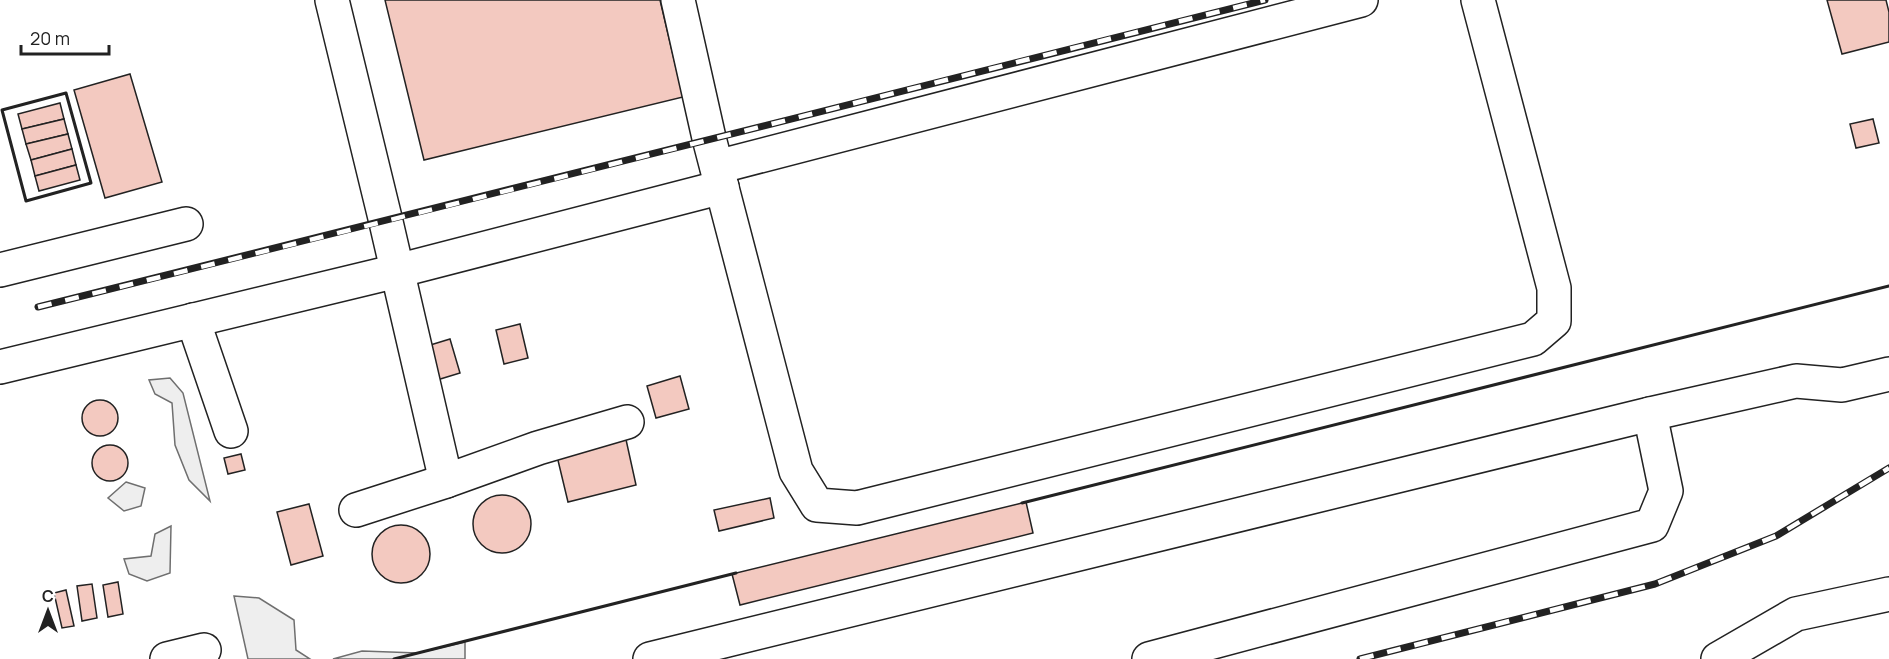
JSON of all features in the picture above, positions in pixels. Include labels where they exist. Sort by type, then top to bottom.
[{"type":"lane","points":[[332,0],[446,481]]},
{"type":"lane","points":[[678,0],[720,177],[796,471],[817,505],[857,507],[1533,339],[1554,321],[1554,288],[1478,0]]},
{"type":"lane","points":[[0,367],[397,270],[720,177],[1361,0]]},
{"type":"lane","points":[[0,270],[186,224]]},
{"type":"lane","points":[[194,320],[231,431]]},
{"type":"lane","points":[[650,659],[1650,414],[1796,381],[1842,385],[1889,374]]},
{"type":"lane","points":[[1149,659],[1652,525],[1666,491],[1650,414]]},
{"type":"lane","points":[[356,510],[538,448],[627,422]]},
{"type":"lane","points":[[1718,659],[1796,614],[1889,594]]},
{"type":"lane","points":[[167,659],[204,650]]},
{"type":"shaded area","points":[[170,378],[183,393],[210,501],[189,480],[175,445],[172,403],[155,394],[149,380]]},
{"type":"shaded area","points":[[126,482],[145,488],[141,506],[124,511],[108,498]]},
{"type":"shaded area","points":[[171,526],[170,573],[147,581],[129,574],[124,559],[151,556],[155,534]]},
{"type":"shaded area","points":[[234,596],[259,598],[294,620],[296,650],[310,659],[248,659]]},
{"type":"shaded area","points":[[465,642],[465,659],[333,659],[362,651],[418,653]]},
{"type":"building","points":[[385,0],[660,0],[683,97],[424,160]]},
{"type":"building","points":[[1827,0],[1886,0],[1889,12],[1889,42],[1842,54]]},
{"type":"building","points":[[130,74],[162,182],[105,198],[74,90]]},
{"type":"building","points":[[60,103],[64,119],[22,129],[18,114]]},
{"type":"building","points":[[64,119],[68,134],[26,144],[22,129]]},
{"type":"building","points":[[1873,119],[1879,143],[1856,148],[1850,124]]},
{"type":"building","points":[[68,134],[72,149],[31,160],[26,144]]},
{"type":"building","points":[[72,149],[76,165],[35,176],[31,160]]},
{"type":"building","points":[[76,165],[80,180],[39,191],[35,176]]},
{"type":"building","points":[[520,324],[528,358],[504,364],[496,330]]},
{"type":"building","points":[[450,339],[460,373],[437,380],[427,346]]},
{"type":"building","points":[[680,376],[689,409],[656,418],[647,386]]},
{"type":"building","points":[[100,400],[113,405],[118,418],[113,431],[100,436],[87,431],[82,418],[87,405]]},
{"type":"building","points":[[625,435],[636,485],[568,502],[556,452]]},
{"type":"building","points":[[110,445],[123,450],[128,463],[123,476],[110,481],[97,476],[92,463],[97,450]]},
{"type":"building","points":[[241,454],[245,470],[228,474],[224,458]]},
{"type":"building","points":[[502,495],[513,497],[523,503],[529,513],[531,524],[529,535],[523,545],[513,551],[502,553],[491,551],[481,545],[475,535],[473,524],[475,513],[481,503],[491,497]]},
{"type":"building","points":[[770,498],[774,518],[719,531],[714,510]]},
{"type":"building","points":[[1026,502],[1033,533],[740,605],[732,574]]},
{"type":"building","points":[[309,504],[323,556],[291,565],[277,512]]},
{"type":"building","points":[[401,525],[412,527],[425,538],[430,554],[428,565],[417,578],[401,583],[390,581],[377,570],[372,554],[374,543],[385,530]]},
{"type":"building","points":[[118,582],[123,614],[108,617],[103,585]]},
{"type":"building","points":[[92,584],[97,618],[82,621],[77,586]]},
{"type":"building","points":[[66,590],[74,626],[62,628],[54,593]]},
{"type":"railway","points":[[38,307],[1265,0]]},
{"type":"railway","points":[[1360,659],[1655,584],[1776,536],[1889,468]]},
{"type":"wall","points":[[66,93],[91,183],[26,201],[2,110],[66,93]]},
{"type":"wall","points":[[1022,503],[1889,286]]},
{"type":"wall","points":[[394,659],[736,573]]}]
